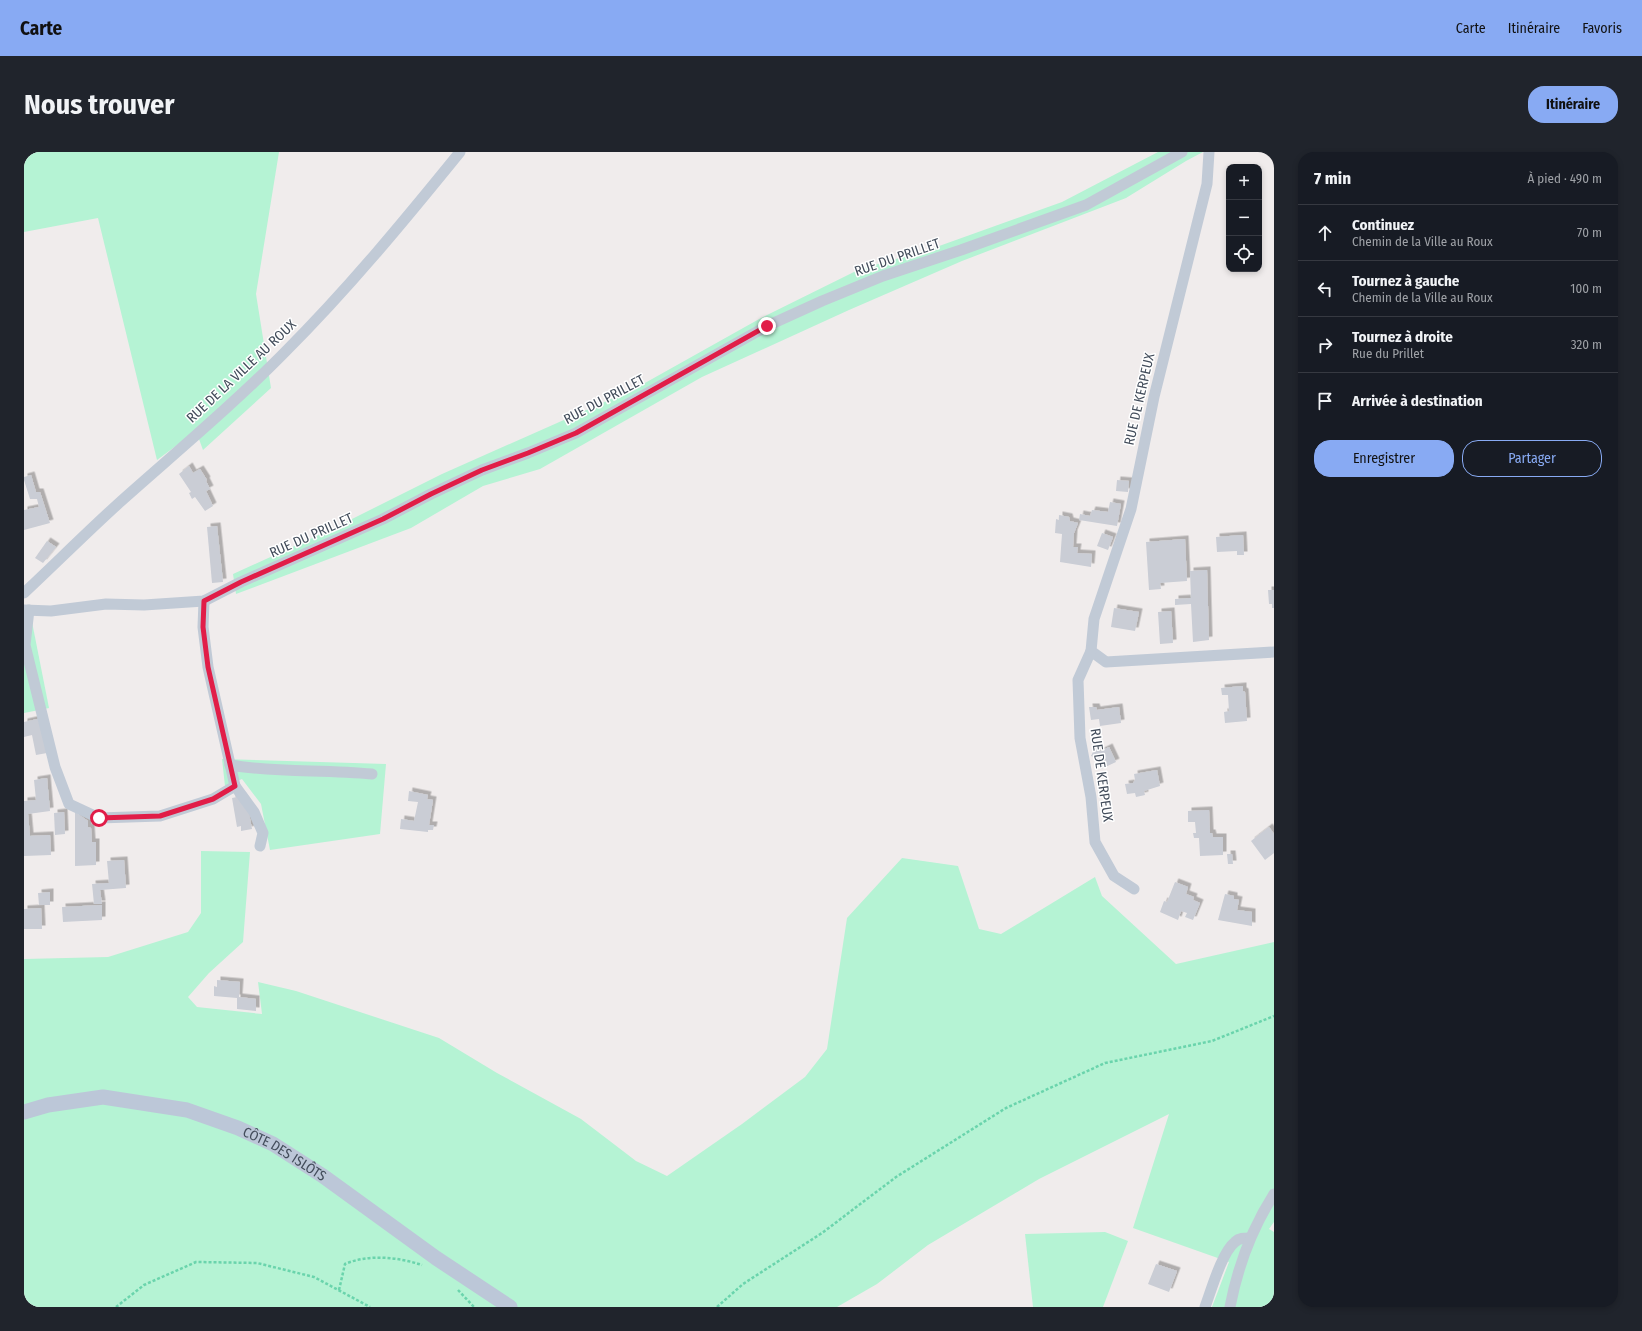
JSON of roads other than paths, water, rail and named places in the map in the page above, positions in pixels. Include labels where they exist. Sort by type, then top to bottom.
[{"type":"street","name":"RUE DE LA VILLE AU ROUX","points":[[24,593],[117,504],[250,386],[285,352],[341,293],[407,217],[460,152]]},
{"type":"street","name":"RUE DU PRILLET","points":[[26,610],[51,611],[106,604],[144,605],[204,601],[241,582],[383,519],[482,470],[576,433],[767,326],[883,276],[962,250],[1086,205],[1182,152]]},
{"type":"street","name":"RUE DE KERPEUX","points":[[1134,889],[1114,876],[1095,842],[1091,797],[1080,738],[1078,680],[1091,651],[1094,619],[1131,509],[1154,397],[1207,184],[1209,152]]},
{"type":"street","points":[[204,601],[203,627],[208,667],[230,765],[235,786],[254,812],[263,833],[260,846]]},
{"type":"street","points":[[26,610],[26,645],[55,767],[69,804],[99,818],[160,816],[213,799],[235,786]]},
{"type":"street","points":[[1091,651],[1106,662],[1274,652]]},
{"type":"street","points":[[230,765],[252,769],[372,774]]},
{"type":"street","name":"CÔTE DES ISLÔTS","points":[[24,1112],[48,1105],[103,1097],[187,1110],[238,1128],[272,1144],[323,1176],[436,1258],[510,1307]]},
{"type":"street","points":[[1230,1307],[1240,1262],[1249,1238],[1274,1194]]},
{"type":"street","points":[[1205,1307],[1226,1253],[1235,1242],[1242,1238],[1249,1238]]}]
